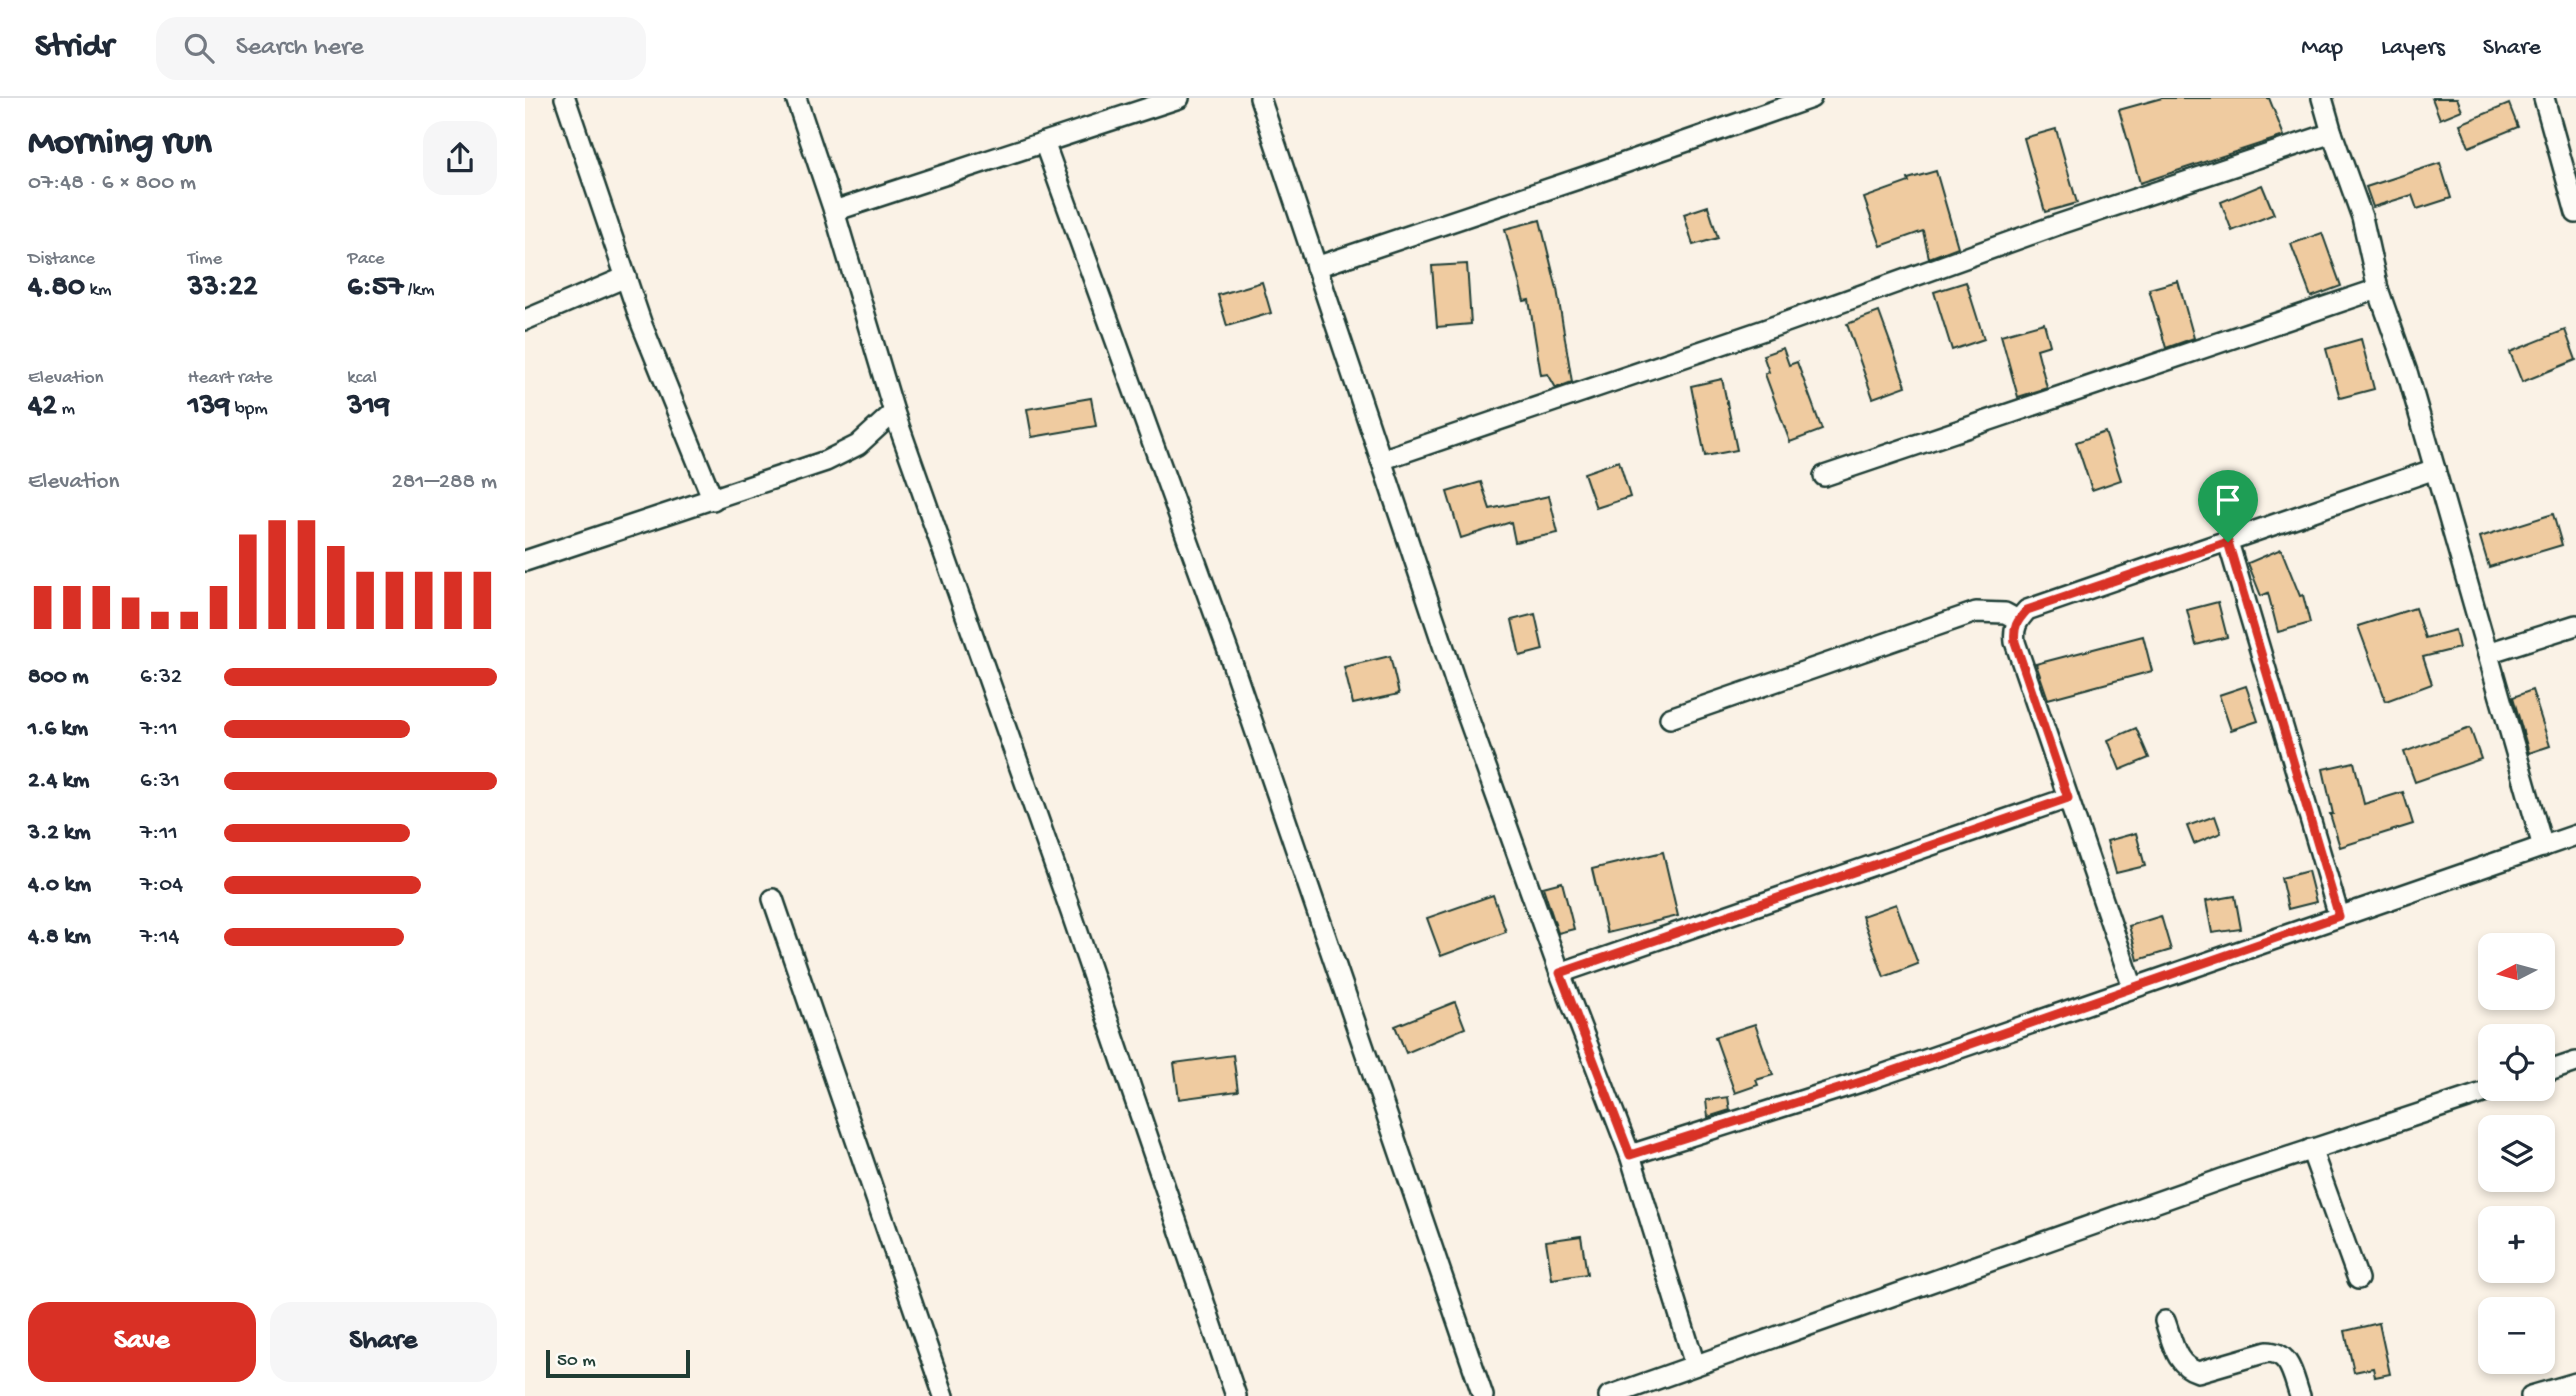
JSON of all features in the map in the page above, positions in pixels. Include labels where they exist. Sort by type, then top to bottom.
[{"type":"street","points":[[565,98],[647,338],[713,500]]},
{"type":"street","points":[[796,98],[834,211],[894,412],[1067,899],[1235,1396]]},
{"type":"street","points":[[834,211],[1179,98]]},
{"type":"street","points":[[1260,98],[1456,684],[1560,973],[1630,1155],[1695,1365]]},
{"type":"street","points":[[1316,267],[1587,177],[1811,98]]},
{"type":"street","points":[[2322,98],[2362,217],[2378,289],[2408,375],[2543,847]]},
{"type":"street","points":[[2544,98],[2576,213]]},
{"type":"street","points":[[1381,460],[1752,334],[2057,225],[2332,133]]},
{"type":"street","points":[[1044,142],[1228,651],[1483,1396]]},
{"type":"street","points":[[525,320],[626,277]]},
{"type":"street","points":[[1824,476],[2378,289]]},
{"type":"street","points":[[525,561],[826,461],[858,445],[894,412]]},
{"type":"street","points":[[2133,988],[2015,642],[2014,630],[2018,620],[2027,610],[2435,469]]},
{"type":"street","points":[[2228,542],[2339,916]]},
{"type":"street","points":[[1670,718],[1976,612],[2005,613],[2018,620]]},
{"type":"street","points":[[2488,653],[2576,625]]},
{"type":"street","points":[[1560,973],[2068,798]]},
{"type":"street","points":[[1630,1155],[1873,1078],[2576,835]]},
{"type":"street","points":[[773,899],[944,1396]]},
{"type":"street","points":[[2555,1069],[2576,1062]]},
{"type":"street","points":[[1609,1396],[2311,1149],[2478,1095]]},
{"type":"street","points":[[2311,1149],[2358,1279]]},
{"type":"street","points":[[2165,1321],[2180,1362],[2188,1369],[2198,1372],[2267,1352],[2277,1352],[2287,1359],[2300,1396]]},
{"type":"street","points":[[2531,1396],[2576,1383]]},
{"type":"building","points":[[2162,98],[2269,98],[2284,136],[2140,183],[2119,110]]},
{"type":"building","points":[[2432,98],[2457,98],[2462,110],[2440,119]]},
{"type":"building","points":[[2509,104],[2518,127],[2469,147],[2460,124]]},
{"type":"building","points":[[2056,129],[2077,203],[2045,212],[2024,138]]},
{"type":"building","points":[[2440,163],[2451,198],[2417,209],[2412,195],[2373,207],[2366,187]]},
{"type":"building","points":[[1936,171],[1958,247],[1929,258],[1923,231],[1881,246],[1864,198],[1909,182],[1908,179]]},
{"type":"building","points":[[2262,185],[2274,214],[2232,231],[2221,202]]},
{"type":"building","points":[[1708,206],[1718,238],[1693,245],[1684,214]]},
{"type":"building","points":[[1540,220],[1557,289],[1572,382],[1556,388],[1548,374],[1541,375],[1529,300],[1524,301],[1505,229]]},
{"type":"building","points":[[2322,233],[2341,286],[2311,297],[2291,244]]},
{"type":"building","points":[[1467,264],[1471,324],[1437,327],[1432,266]]},
{"type":"building","points":[[2178,281],[2194,338],[2166,348],[2149,289]]},
{"type":"building","points":[[1262,282],[1271,313],[1227,326],[1218,295]]},
{"type":"building","points":[[1966,282],[1984,339],[1952,350],[1934,292]]},
{"type":"building","points":[[1879,312],[1906,386],[1873,398],[1847,324]]},
{"type":"building","points":[[2044,323],[2050,345],[2037,349],[2047,388],[2018,397],[2001,335]]},
{"type":"building","points":[[2565,330],[2576,360],[2522,382],[2510,352]]},
{"type":"building","points":[[2361,339],[2374,389],[2340,398],[2326,349]]},
{"type":"building","points":[[1783,348],[1789,365],[1797,362],[1822,430],[1790,442],[1765,374],[1769,372],[1763,355]]},
{"type":"building","points":[[1722,379],[1737,450],[1705,456],[1691,386]]},
{"type":"building","points":[[1091,398],[1096,426],[1032,437],[1027,409]]},
{"type":"building","points":[[2105,432],[2121,480],[2092,490],[2076,442]]},
{"type":"building","points":[[1619,461],[1630,497],[1596,508],[1584,473]]},
{"type":"building","points":[[1481,482],[1490,509],[1549,496],[1558,533],[1515,542],[1511,522],[1461,538],[1447,492]]},
{"type":"building","points":[[2553,514],[2562,545],[2489,567],[2480,537]]},
{"type":"building","points":[[2281,549],[2300,596],[2303,595],[2310,623],[2278,632],[2268,593],[2261,596],[2248,563]]},
{"type":"building","points":[[2218,602],[2227,637],[2196,645],[2187,610]]},
{"type":"building","points":[[2415,608],[2425,638],[2455,630],[2459,648],[2423,657],[2432,684],[2386,701],[2358,626]]},
{"type":"building","points":[[1535,614],[1543,650],[1520,656],[1512,620]]},
{"type":"building","points":[[2143,636],[2152,671],[2048,699],[2036,664]]},
{"type":"building","points":[[1390,656],[1399,694],[1353,704],[1344,667]]},
{"type":"building","points":[[2246,686],[2258,721],[2231,730],[2219,695]]},
{"type":"building","points":[[2532,690],[2550,746],[2529,753],[2513,697]]},
{"type":"building","points":[[2136,728],[2149,758],[2120,770],[2108,740]]},
{"type":"building","points":[[2470,728],[2481,759],[2415,782],[2404,752]]},
{"type":"building","points":[[2354,762],[2364,804],[2403,792],[2413,824],[2340,847],[2330,814],[2333,814],[2323,769]]},
{"type":"building","points":[[2215,816],[2221,833],[2194,844],[2187,826]]},
{"type":"building","points":[[2136,833],[2145,866],[2116,873],[2107,841]]},
{"type":"building","points":[[1663,852],[1678,916],[1607,933],[1592,869]]},
{"type":"building","points":[[2308,871],[2316,902],[2288,909],[2281,878]]},
{"type":"building","points":[[1562,882],[1574,929],[1558,933],[1543,887]]},
{"type":"building","points":[[1493,895],[1506,932],[1441,956],[1427,918]]},
{"type":"building","points":[[2235,896],[2241,929],[2212,933],[2206,901]]},
{"type":"building","points":[[1896,904],[1918,964],[1884,977],[1862,916]]},
{"type":"building","points":[[2161,916],[2171,950],[2138,960],[2129,926]]},
{"type":"building","points":[[1455,1002],[1465,1028],[1406,1053],[1395,1026]]},
{"type":"building","points":[[1755,1024],[1773,1075],[1756,1080],[1758,1085],[1735,1093],[1715,1037]]},
{"type":"building","points":[[1233,1055],[1238,1091],[1179,1099],[1174,1063]]},
{"type":"building","points":[[1728,1097],[1730,1110],[1708,1117],[1706,1100]]},
{"type":"building","points":[[1581,1236],[1587,1274],[1552,1279],[1546,1241]]},
{"type":"building","points":[[2379,1323],[2390,1374],[2375,1377],[2373,1368],[2354,1372],[2345,1331]]},
{"type":"route","points":[[2228,542],[2339,916],[1873,1078],[1630,1155],[1560,973],[2068,798],[2015,642],[2014,630],[2018,620],[2027,610],[2228,542]]}]
